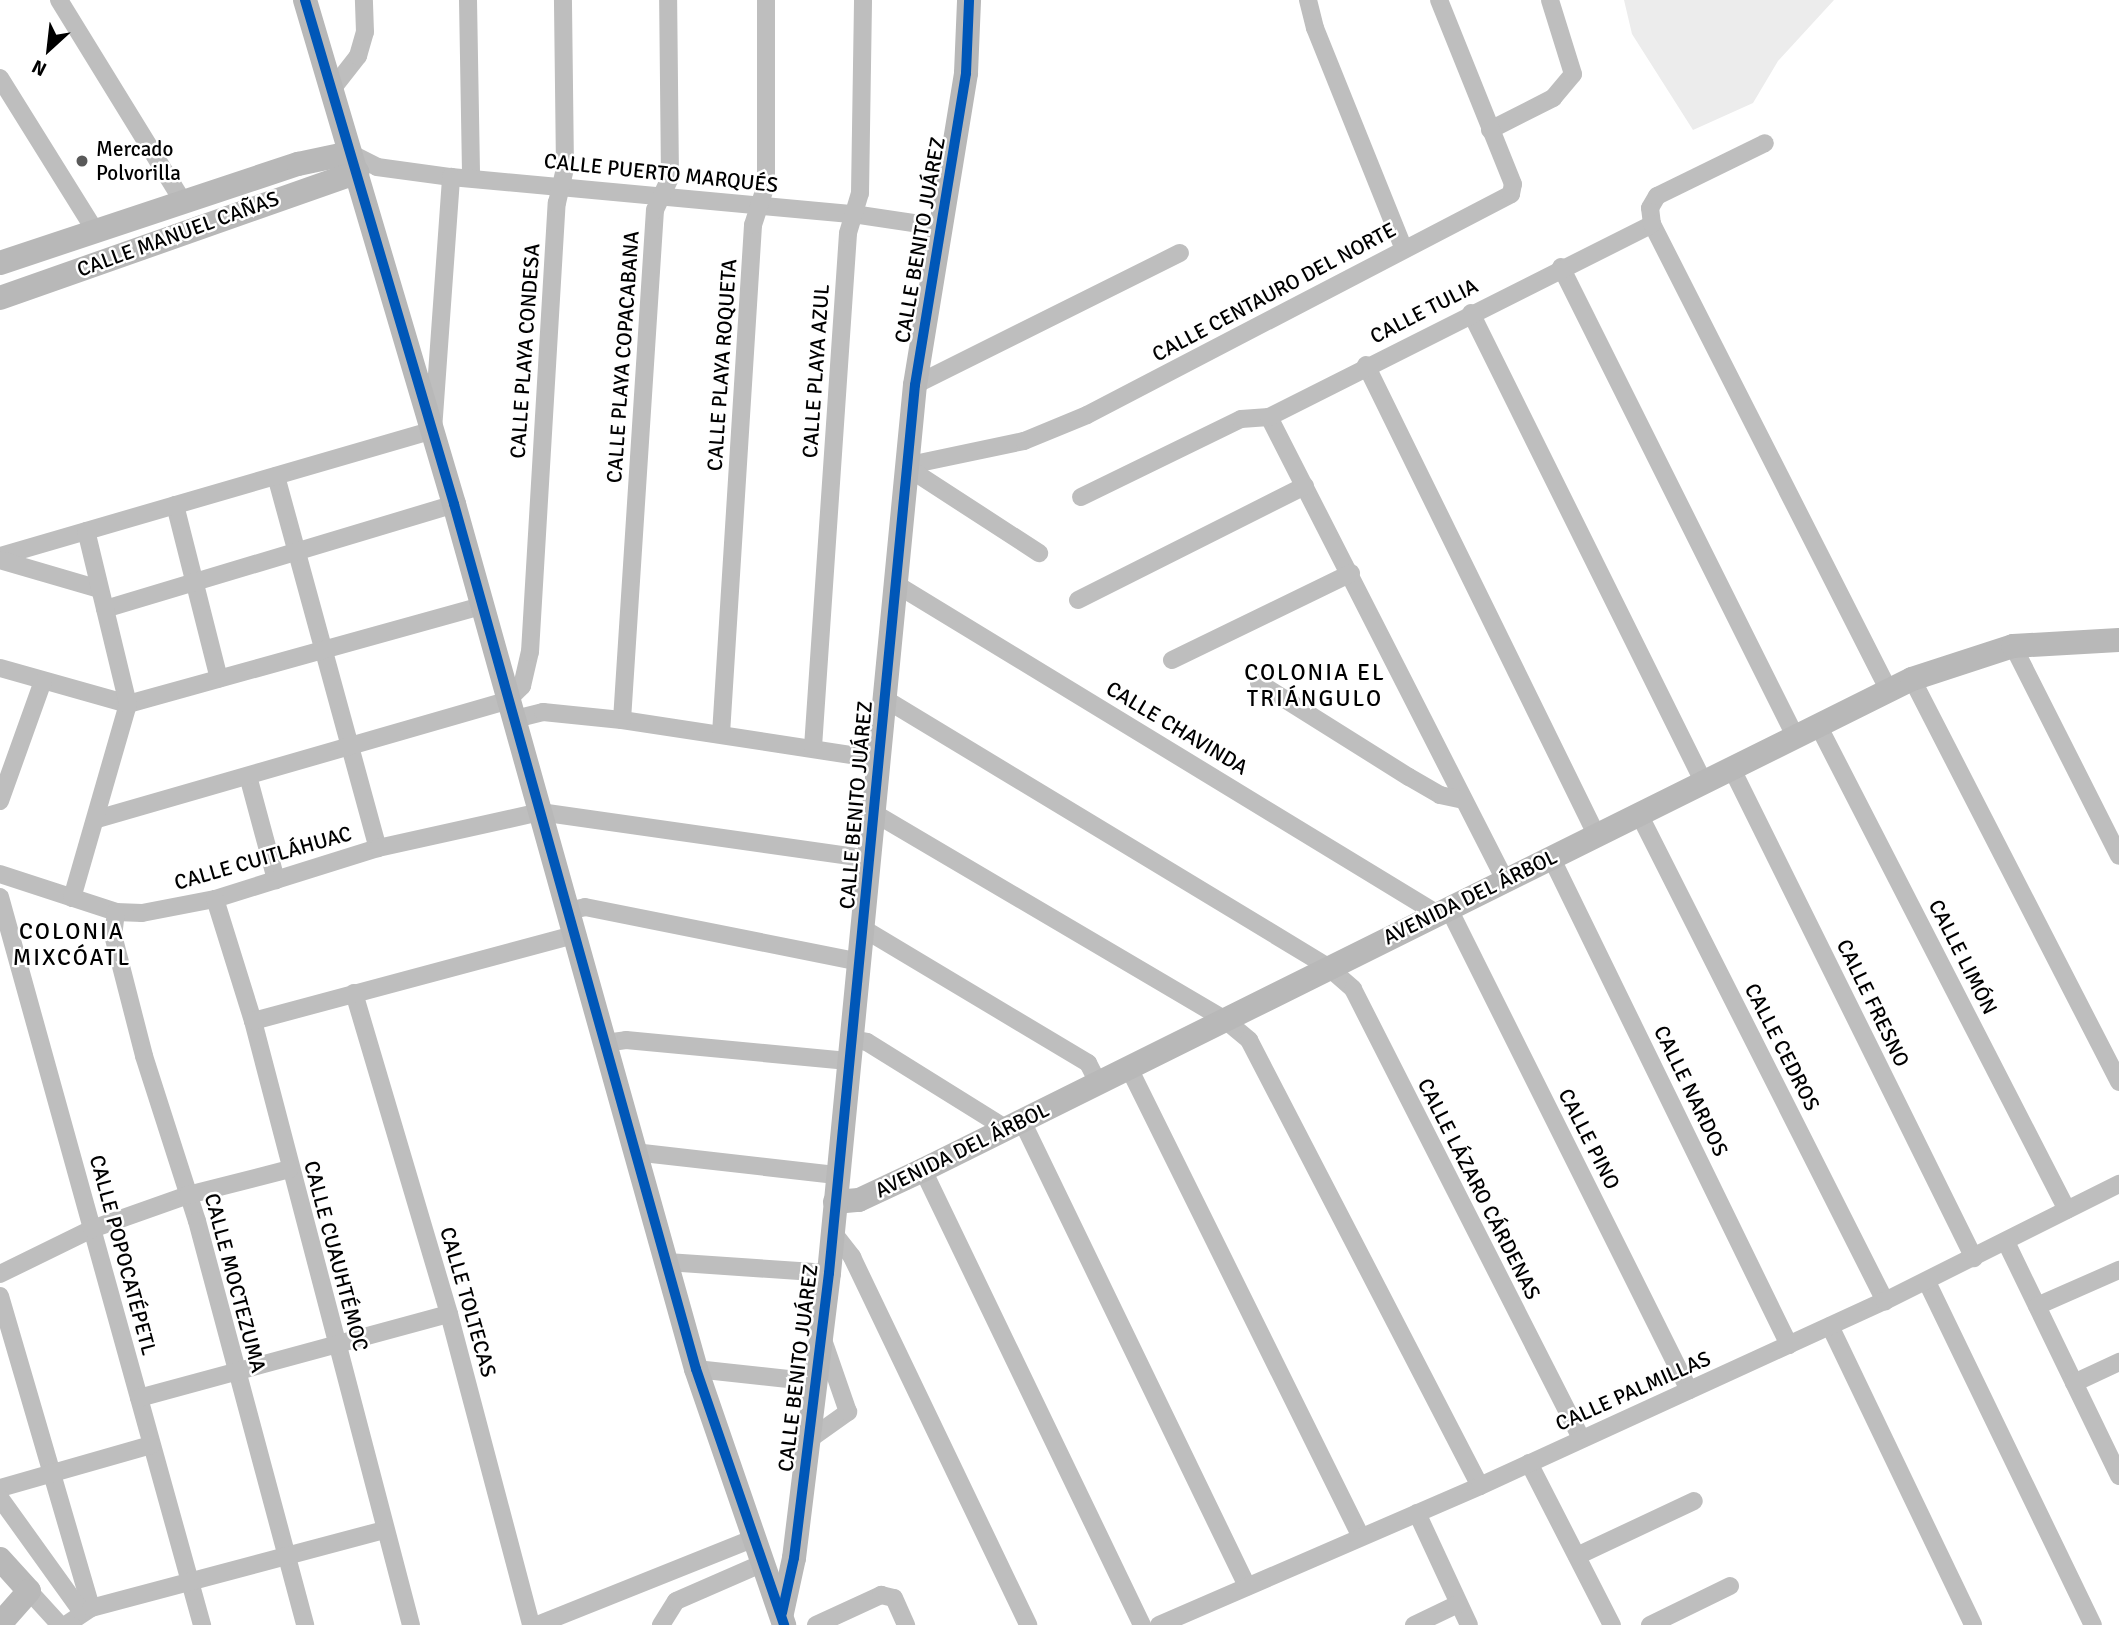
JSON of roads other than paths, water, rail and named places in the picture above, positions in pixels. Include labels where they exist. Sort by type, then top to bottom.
[{"type":"street","points":[[59,0],[184,203]]},
{"type":"street","points":[[289,0],[353,164]]},
{"type":"street","points":[[305,0],[353,164]]},
{"type":"street","points":[[333,89],[358,56],[365,32],[364,0]]},
{"type":"street","points":[[468,0],[471,178]]},
{"type":"street","name":"CALLE PLAYA CONDESA","points":[[512,710],[522,686],[530,652],[557,203],[563,186],[563,0]]},
{"type":"street","name":"CALLE PLAYA COPACABANA","points":[[622,720],[655,210],[670,178],[668,0]]},
{"type":"street","name":"CALLE PLAYA ROQUETA","points":[[721,734],[753,225],[762,206],[766,0]]},
{"type":"street","name":"CALLE PLAYA AZUL","points":[[813,747],[853,214],[860,192],[863,0]]},
{"type":"street","name":"CALLE BENITO JUÁREZ","points":[[783,1619],[810,1439],[829,1273],[836,1175],[864,929],[905,466],[915,385],[966,73],[969,0]]},
{"type":"street","points":[[1308,0],[1315,28],[1404,249]]},
{"type":"street","points":[[1438,0],[1490,130],[1565,87],[1573,74],[1572,58],[1549,0]]},
{"type":"street","points":[[0,78],[94,229]]},
{"type":"street","name":"CALLE CENTAURO DEL NORTE","points":[[905,466],[1024,441],[1087,415],[1511,194],[1513,184],[1490,130]]},
{"type":"street","points":[[1765,143],[1657,196],[1650,208],[1652,224],[1889,691]]},
{"type":"street","name":"CALLE MANUEL CAÑAS","points":[[0,263],[94,229],[184,203],[353,164]]},
{"type":"street","name":"CALLE MANUEL CAÑAS","points":[[0,298],[353,164]]},
{"type":"street","name":"CALLE PUERTO MARQUÉS","points":[[353,164],[451,177],[853,214],[940,227]]},
{"type":"street","name":"CALLE BENITO JUÁREZ","points":[[353,164],[454,503],[696,1369],[783,1619]]},
{"type":"street","points":[[0,558],[433,430],[451,177]]},
{"type":"street","name":"CALLE TULIA","points":[[1082,497],[1241,419],[1269,417],[1366,365],[1652,224]]},
{"type":"street","points":[[915,385],[1180,253]]},
{"type":"street","points":[[1561,267],[1794,734]]},
{"type":"street","points":[[1471,313],[1703,781]]},
{"type":"street","points":[[1366,365],[1596,834]]},
{"type":"street","points":[[1269,417],[1351,573],[1504,878]]},
{"type":"street","points":[[905,466],[1039,554]]},
{"type":"street","points":[[276,476],[300,553],[378,848]]},
{"type":"street","points":[[1078,600],[1305,486]]},
{"type":"street","points":[[105,608],[300,553],[454,503]]},
{"type":"street","points":[[175,505],[219,679]]},
{"type":"street","points":[[72,898],[128,704],[86,531]]},
{"type":"street","points":[[0,558],[99,589]]},
{"type":"street","points":[[1172,660],[1351,573]]},
{"type":"street","name":"CALLE CHAVINDA","points":[[894,583],[1442,910]]},
{"type":"street","points":[[0,668],[128,704],[482,606]]},
{"type":"street","name":"AVENIDA DEL ÁRBOL","points":[[835,1202],[859,1200],[923,1170],[1504,878],[1639,814],[1794,734],[1912,679],[2013,646],[2119,640]]},
{"type":"street","points":[[2013,646],[2119,856]]},
{"type":"street","points":[[1912,679],[2119,1082]]},
{"type":"street","points":[[0,801],[43,681]]},
{"type":"street","points":[[1259,683],[1440,795],[1463,800]]},
{"type":"street","name":"CALLE LÁZARO CÁRDENAS","points":[[885,699],[1328,967],[1353,989],[1581,1438]]},
{"type":"street","points":[[97,818],[350,747],[512,710],[622,720],[878,758]]},
{"type":"street","name":"CALLE LIMÓN","points":[[1818,725],[2067,1210]]},
{"type":"street","name":"CALLE FRESNO","points":[[1731,767],[1974,1258]]},
{"type":"street","points":[[248,776],[276,880]]},
{"type":"street","points":[[540,812],[870,859]]},
{"type":"street","name":"CALLE CUITLÁHUAC","points":[[1,885],[72,898],[116,912],[142,913],[215,899],[378,848],[540,812]]},
{"type":"street","points":[[874,813],[1224,1018],[1249,1040],[1480,1486]]},
{"type":"street","name":"CALLE CEDROS","points":[[1639,814],[1885,1301]]},
{"type":"street","name":"CALLE NARDOS","points":[[1551,857],[1789,1345]]},
{"type":"street","name":"CALLE POPOCATÉPETL","points":[[1,885],[150,1445],[202,1625]]},
{"type":"street","name":"CALLE CUAUHTÉMOC","points":[[215,899],[253,1021],[411,1625]]},
{"type":"street","points":[[568,911],[585,907],[860,962]]},
{"type":"street","name":"CALLE PINO","points":[[1442,910],[1689,1390]]},
{"type":"street","name":"CALLE MOCTEZUMA","points":[[116,912],[113,935],[140,1043],[188,1195],[305,1625]]},
{"type":"street","points":[[864,929],[1088,1063],[1098,1083]]},
{"type":"street","points":[[253,1021],[575,935]]},
{"type":"street","name":"CALLE TOLTECAS","points":[[354,993],[449,1314],[531,1625]]},
{"type":"street","points":[[605,1043],[626,1040],[850,1050],[867,1042],[1014,1125],[1247,1586]]},
{"type":"street","points":[[1129,1068],[1360,1535]]},
{"type":"street","points":[[634,1152],[836,1175]]},
{"type":"street","points":[[0,1274],[92,1229],[188,1195],[290,1169]]},
{"type":"street","points":[[923,1170],[1142,1625]]},
{"type":"street","name":"CALLE PALMILLAS","points":[[1159,1625],[1193,1618],[1247,1586],[1360,1535],[1480,1486],[1927,1282],[2119,1184]]},
{"type":"street","points":[[832,1231],[852,1257],[1028,1625]]},
{"type":"street","points":[[2006,1242],[2117,1465]]},
{"type":"street","points":[[667,1262],[829,1273]]},
{"type":"street","points":[[2036,1306],[2119,1270]]},
{"type":"street","points":[[1927,1282],[2093,1625]]},
{"type":"street","points":[[0,1296],[52,1474],[86,1610]]},
{"type":"street","points":[[139,1398],[449,1314]]},
{"type":"street","points":[[1830,1326],[1973,1625]]},
{"type":"street","points":[[810,1439],[848,1412],[821,1333]]},
{"type":"street","points":[[2074,1382],[2119,1362]]},
{"type":"street","points":[[696,1369],[815,1382]]},
{"type":"street","points":[[0,1488],[150,1445]]},
{"type":"street","points":[[1529,1463],[1612,1625]]},
{"type":"street","points":[[0,1498],[86,1610]]},
{"type":"street","points":[[1577,1556],[1694,1501]]},
{"type":"street","points":[[1416,1513],[1469,1625]]},
{"type":"street","points":[[66,1625],[86,1610],[191,1583],[286,1553],[385,1530]]},
{"type":"street","points":[[537,1625],[754,1538]]},
{"type":"street","points":[[0,1559],[60,1625]]},
{"type":"street","points":[[661,1625],[676,1601],[763,1563]]},
{"type":"street","points":[[1650,1625],[1730,1586]]},
{"type":"street","points":[[0,1624],[29,1591]]},
{"type":"street","points":[[816,1625],[881,1595],[894,1598],[906,1625]]},
{"type":"street","points":[[1414,1625],[1458,1604]]},
{"type":"place","name":"Mercado Polvorilla","points":[[82,161]]},
{"type":"district","name":"COLONIA EL TRIÁNGULO","points":[[1315,686]]},
{"type":"district","name":"COLONIA MIXCÓATL","points":[[72,945]]}]
